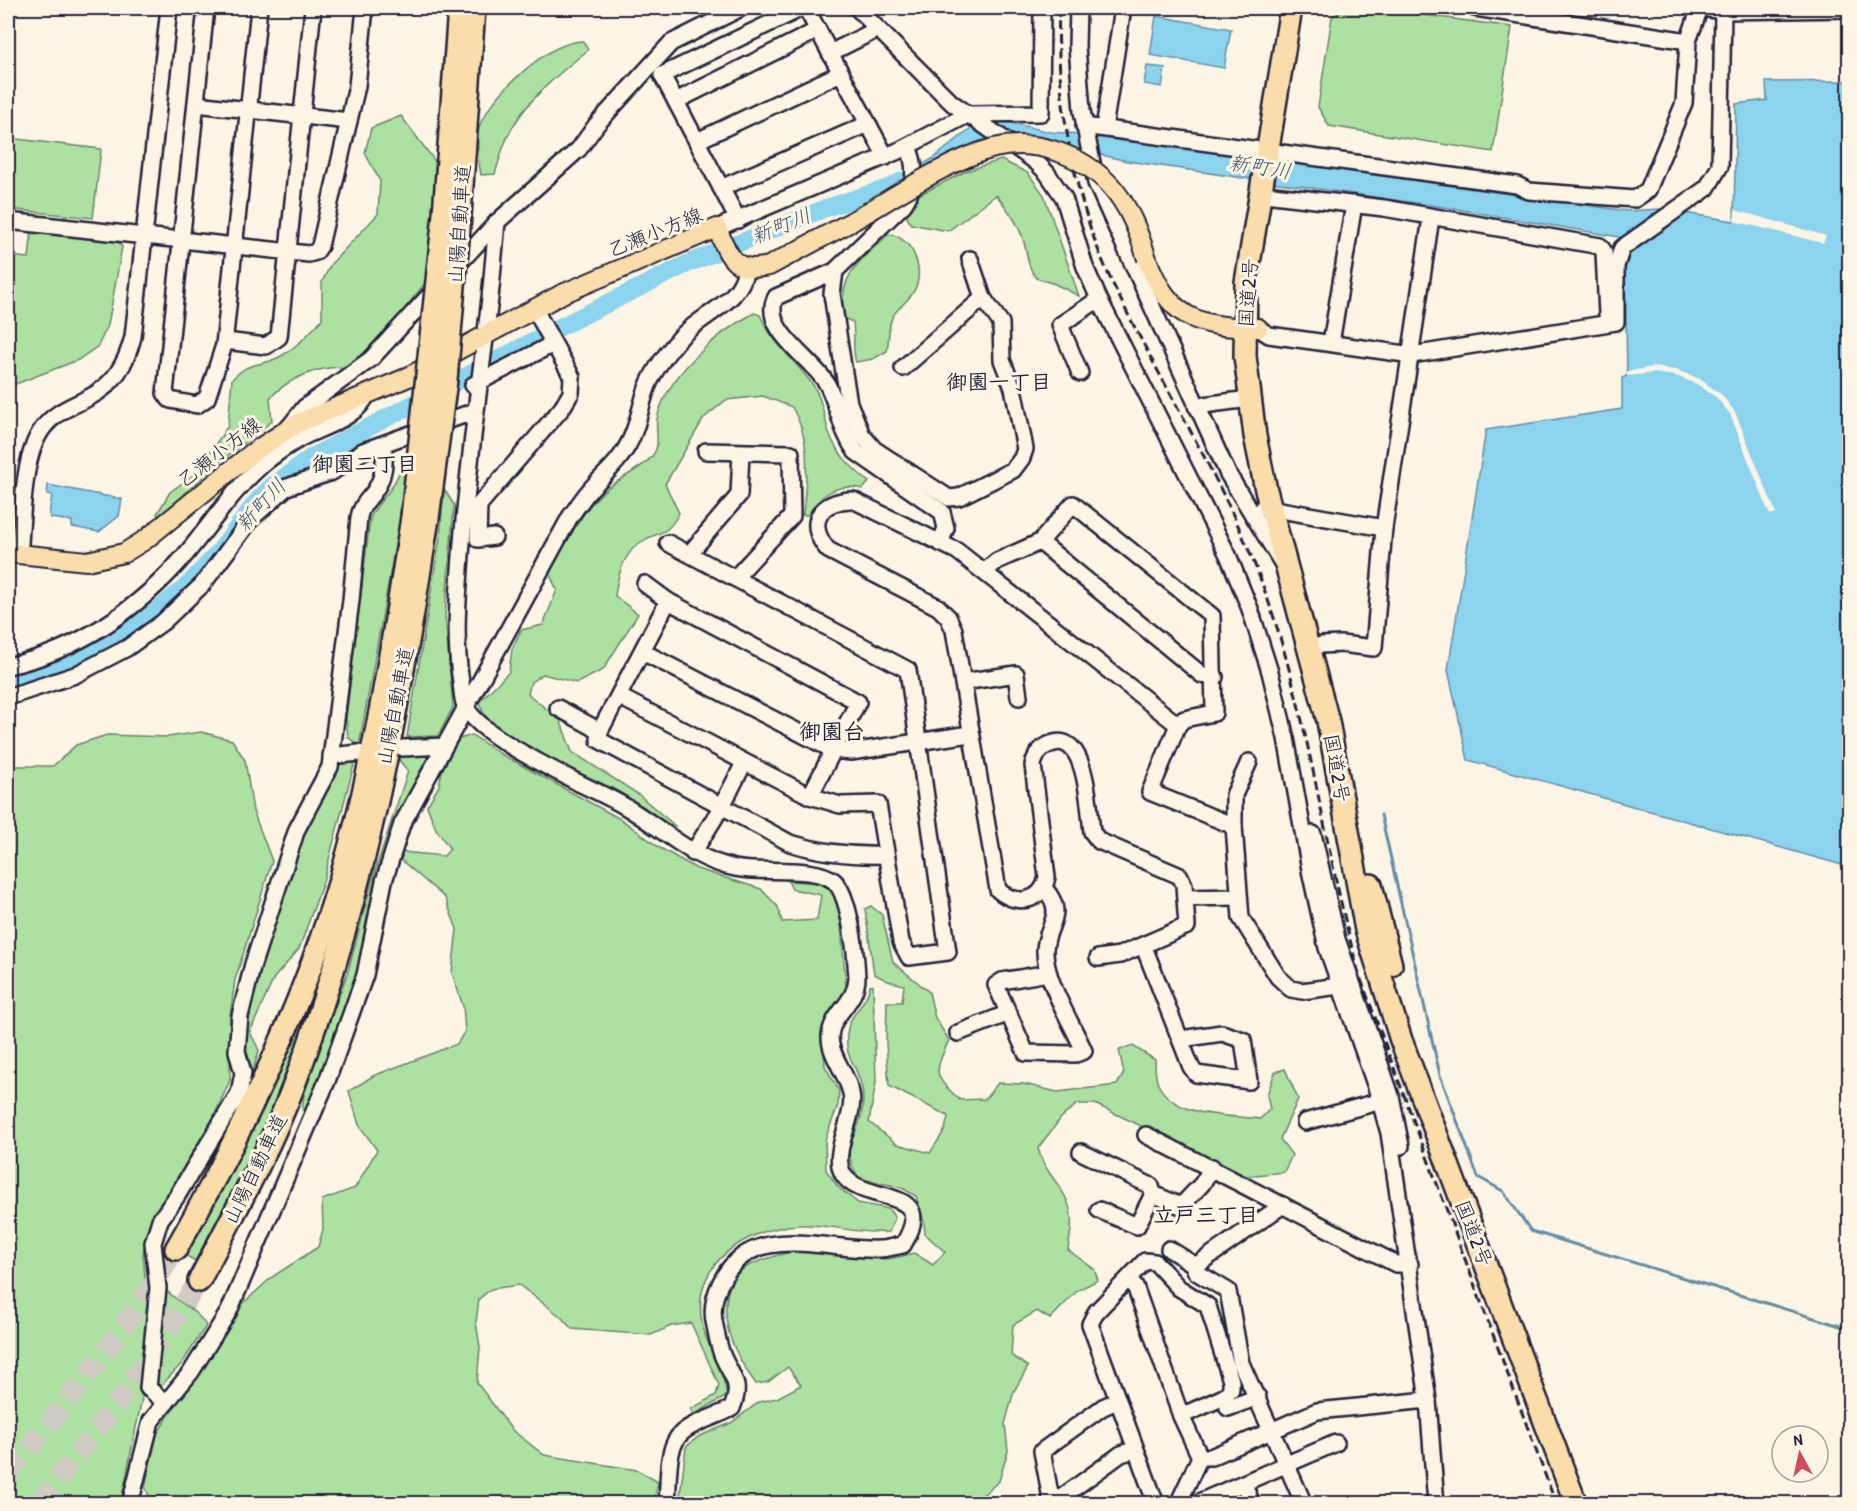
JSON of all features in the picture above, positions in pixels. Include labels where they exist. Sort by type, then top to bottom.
[{"type":"highway","points":[[459,8],[462,105]]},
{"type":"highway","points":[[462,105],[474,8]]},
{"type":"highway","name":"国道2号","points":[[1291,8],[1269,190],[1246,282],[1286,568],[1328,721],[1366,930],[1401,1040],[1576,1503]]},
{"type":"highway","name":"国道2号","points":[[1273,153],[1303,8]]},
{"type":"highway","name":"山陽自動車道","points":[[176,1249],[214,1181],[278,1050],[333,902],[376,724],[420,517],[449,141],[462,105]]},
{"type":"highway","name":"山陽自動車道","points":[[199,1281],[259,1166],[294,1087],[323,1003],[368,838],[398,699],[420,517],[453,312],[462,105]]},
{"type":"highway","name":"国道2号","points":[[1251,328],[1249,399],[1277,508],[1333,686],[1369,877],[1413,1043],[1496,1273],[1587,1503]]},
{"type":"main road","points":[[738,263],[769,267],[968,157],[994,148],[1028,145],[1070,156],[1091,168],[1111,186],[1137,230],[1161,292],[1178,311],[1197,320],[1251,328]]},
{"type":"main road","name":"乙瀬小方線","points":[[13,553],[87,561],[124,553],[145,540],[252,453],[288,429],[406,378],[536,312],[718,231],[738,263]]},
{"type":"street","points":[[13,553],[23,519],[30,454],[42,429],[62,410],[87,399],[107,386],[122,367],[134,337],[169,8]]},
{"type":"street","points":[[206,8],[165,393],[168,399],[197,405],[206,401],[225,341],[259,8]]},
{"type":"street","points":[[225,341],[266,346],[278,340],[313,8]]},
{"type":"street","points":[[8,221],[309,254],[319,249],[356,89],[365,8]]},
{"type":"street","points":[[288,429],[305,407],[371,358],[497,222],[579,149],[603,118],[671,43],[741,8]]},
{"type":"street","points":[[738,220],[662,75],[804,8],[886,157]]},
{"type":"street","points":[[857,8],[952,103],[1041,154],[1052,165],[1066,187],[1107,295],[1218,514],[1251,586],[1285,694],[1337,939],[1397,1119],[1414,1259],[1436,1503]]},
{"type":"street","points":[[868,8],[978,118],[1035,161],[1064,198],[1085,267],[1099,299],[1205,506],[1250,609],[1270,672],[1284,729],[1327,948],[1381,1101],[1414,1259]]},
{"type":"street","points":[[718,231],[738,220],[886,157],[910,150],[978,118],[1041,113],[1042,8]]},
{"type":"street","points":[[1078,8],[1077,46],[1084,129],[1090,163],[1107,209],[1196,406],[1249,511],[1286,568]]},
{"type":"street","points":[[1104,128],[1123,8]]},
{"type":"street","points":[[1475,8],[1688,41]]},
{"type":"street","points":[[1084,129],[1104,128],[1517,185],[1529,191],[1635,199],[1648,190],[1684,104],[1688,41],[1701,8],[1723,11],[1850,9]]},
{"type":"street","points":[[1251,328],[1269,335],[1412,355],[1616,322],[1617,260],[1628,242],[1707,188],[1717,175],[1722,154],[1723,11]]},
{"type":"street","points":[[830,53],[878,29]]},
{"type":"street","points":[[676,101],[818,30]]},
{"type":"street","points":[[696,141],[841,73]]},
{"type":"street","points":[[196,104],[349,121]]},
{"type":"street","points":[[721,188],[868,124]]},
{"type":"street","points":[[910,150],[913,192],[904,204],[835,271],[776,297],[772,304],[775,322],[782,333],[826,384],[842,430],[856,452],[942,512],[946,528],[940,543]]},
{"type":"street","points":[[1269,190],[1600,246],[1604,252],[1608,325]]},
{"type":"street","points":[[1331,343],[1354,204]]},
{"type":"street","points":[[1321,645],[1341,644],[1374,648],[1384,528],[1431,218]]},
{"type":"street","points":[[497,222],[477,382],[457,611],[456,656],[465,707],[488,730],[534,759],[630,809],[693,853],[735,868],[812,874],[831,879],[842,890],[847,908],[857,977],[856,992],[836,1019],[830,1037],[853,1097],[839,1155],[843,1176],[859,1190],[891,1196],[906,1203],[912,1215],[911,1232],[903,1245],[879,1249],[804,1242],[767,1246],[738,1259],[725,1273],[714,1294],[713,1320],[723,1356],[735,1380],[738,1394],[732,1408],[691,1427],[678,1437],[672,1453],[668,1503]]},
{"type":"street","points":[[835,271],[832,294],[844,373],[849,403],[862,435],[874,449],[949,498],[959,497],[1012,470],[1022,458],[1025,449],[1013,388],[1002,360],[1001,323],[997,313],[983,298],[970,259]]},
{"type":"street","points":[[130,1503],[151,1421],[191,1372],[229,1311],[327,1081],[365,975],[384,881],[402,824],[570,517],[588,491],[612,470],[626,448],[637,423],[646,391],[662,360],[681,336],[738,291],[745,278],[738,263]]},
{"type":"street","points":[[903,368],[983,298]]},
{"type":"street","points":[[1080,373],[1060,325],[1099,299]]},
{"type":"street","points":[[494,537],[478,539],[479,505],[562,408],[571,393],[572,377],[536,312]]},
{"type":"street","points":[[477,382],[553,343]]},
{"type":"street","points":[[8,666],[59,651],[119,616],[183,556],[222,505],[252,474],[289,445],[355,411],[367,394]]},
{"type":"street","points":[[1196,406],[1249,399]]},
{"type":"street","points":[[8,697],[75,675],[127,648],[164,622],[202,585],[252,518],[273,497],[295,483],[332,472],[363,451],[475,411]]},
{"type":"street","points":[[166,1402],[148,1388],[158,1288],[153,1243],[160,1220],[239,1093],[243,1073],[237,1051],[240,1017],[254,964],[297,830],[322,785],[331,756],[360,508],[375,490],[382,476],[383,444]]},
{"type":"street","points":[[706,451],[791,453],[792,516],[735,578]]},
{"type":"street","points":[[690,553],[739,495],[741,453]]},
{"type":"street","points":[[1098,958],[1120,955],[1187,926],[1185,898],[1180,876],[1099,841],[1092,832],[1080,757],[1075,749],[1058,742],[1045,746],[1035,756],[1033,765],[1047,877],[1045,889],[1040,895],[1017,901],[998,890],[954,630],[948,617],[938,607],[828,550],[821,542],[817,529],[818,517],[825,506],[839,500],[853,500],[940,543],[985,571],[1178,725]]},
{"type":"street","points":[[985,571],[997,561],[1040,542],[1073,504],[1212,616],[1214,713],[1184,719],[1178,725],[1150,792],[1234,826]]},
{"type":"street","points":[[1249,511],[1255,507],[1277,508],[1384,528]]},
{"type":"street","points":[[8,540],[16,534],[23,519]]},
{"type":"street","points":[[1040,542],[1202,675],[1215,677]]},
{"type":"street","points":[[620,697],[810,796],[840,805],[878,804],[901,942],[909,957],[948,952],[908,670],[668,543]]},
{"type":"street","points":[[645,584],[668,600],[858,702],[810,796]]},
{"type":"street","points":[[668,600],[620,697],[600,731],[599,740],[790,843],[819,852],[851,856],[885,855]]},
{"type":"street","points":[[643,652],[833,750],[852,752],[970,734]]},
{"type":"street","points":[[963,682],[1016,674],[1019,697]]},
{"type":"street","points":[[558,708],[600,731]]},
{"type":"street","points":[[403,748],[444,746]]},
{"type":"street","points":[[331,756],[359,753]]},
{"type":"street","points":[[1249,762],[1234,795],[1238,897],[1241,918],[1278,977],[1291,989],[1302,991],[1340,986]]},
{"type":"street","points":[[693,853],[722,806],[744,763]]},
{"type":"street","points":[[1045,889],[1052,897],[1056,918],[1045,949],[1048,973],[1084,1051],[1076,1054],[1026,1053],[996,985],[1002,981],[1048,973]]},
{"type":"street","points":[[1185,898],[1238,897]]},
{"type":"street","points":[[1144,946],[1191,1067],[1196,1074],[1249,1081],[1242,1040],[1222,1033],[1181,1039]]},
{"type":"street","points":[[958,1033],[1009,1013]]},
{"type":"street","points":[[1305,1122],[1381,1101]]},
{"type":"street","points":[[1146,1135],[1212,1167],[1396,1264],[1414,1259]]},
{"type":"street","points":[[1081,1152],[1151,1186],[1153,1194],[1137,1226],[1100,1209]]},
{"type":"street","points":[[1153,1194],[1181,1206],[1202,1184],[1212,1167]]},
{"type":"street","points":[[1192,1264],[1198,1264],[1283,1205]]},
{"type":"street","points":[[1169,1249],[1192,1264],[1196,1272],[1228,1291],[1241,1363],[1249,1384],[1258,1397],[1273,1429],[1304,1503]]},
{"type":"street","points":[[1156,1503],[1090,1324],[1095,1312],[1145,1261],[1155,1262],[1179,1287],[1208,1306],[1231,1389],[1224,1397],[1181,1416]]},
{"type":"street","points":[[1128,1279],[1135,1286],[1181,1416],[1200,1457]]},
{"type":"street","points":[[1228,1408],[1258,1397]]},
{"type":"street","points":[[1200,1457],[1211,1457],[1317,1411],[1428,1400]]},
{"type":"street","points":[[1117,1401],[1103,1407],[1042,1451],[1052,1502],[1121,1454],[1135,1450]]},
{"type":"street","points":[[1197,1503],[1336,1443]]},
{"type":"street","points":[[1178,1503],[1200,1457]]},
{"type":"street","points":[[1244,1484],[1252,1503]]},
{"type":"green space","points":[[1346,8],[1372,8],[1512,27],[1493,152],[1329,126],[1318,107],[1332,17]]},
{"type":"green space","points":[[583,41],[588,50],[540,92],[511,129],[495,174],[481,175],[478,132],[490,108],[512,82],[540,59],[569,43]]},
{"type":"green space","points":[[401,116],[440,168],[434,272],[370,352],[349,368],[317,370],[286,384],[277,391],[270,398],[272,421],[210,470],[158,519],[157,514],[170,492],[196,473],[228,426],[232,379],[246,368],[285,354],[322,319],[322,282],[331,264],[378,214],[380,181],[365,153],[371,128]]},
{"type":"green space","points":[[8,138],[101,149],[93,218],[8,209]]},
{"type":"green space","points":[[1001,160],[1028,173],[1044,195],[1079,296],[1055,284],[1036,278],[1017,225],[996,195],[948,231],[911,224],[906,216],[919,195],[966,171]]},
{"type":"green space","points":[[32,230],[118,241],[122,247],[108,325],[98,346],[78,360],[8,387],[8,256],[29,258]]},
{"type":"green space","points":[[889,234],[897,236],[910,247],[917,264],[918,281],[913,293],[892,318],[887,351],[873,359],[856,362],[853,322],[843,318],[844,290],[848,279],[860,261]]},
{"type":"green space","points":[[754,313],[760,315],[777,343],[813,385],[836,448],[869,482],[863,489],[846,487],[831,491],[813,507],[808,515],[803,515],[806,447],[799,421],[792,407],[763,396],[726,400],[704,418],[665,484],[679,513],[674,521],[670,527],[638,544],[625,561],[619,575],[615,596],[638,614],[603,670],[577,683],[543,674],[531,682],[528,694],[560,720],[572,752],[638,794],[675,826],[669,827],[619,792],[516,743],[499,731],[486,717],[479,702],[509,672],[512,649],[521,630],[543,625],[557,590],[549,573],[588,508],[605,490],[644,464],[653,455],[657,442],[657,419],[662,403],[671,387],[695,357],[725,332]]},
{"type":"green space","points":[[408,447],[412,447],[403,517],[399,524],[359,746],[348,737],[346,718],[370,519],[396,481]]},
{"type":"green space","points":[[444,489],[454,505],[445,615],[453,707],[438,736],[407,737],[440,537]]},
{"type":"green space","points":[[201,732],[232,740],[245,760],[253,811],[272,861],[235,980],[230,1016],[230,1080],[207,1132],[147,1232],[143,1253],[147,1302],[142,1398],[122,1497],[118,1503],[8,1503],[8,766],[53,766],[76,745],[107,735],[168,737]]},
{"type":"green space","points":[[472,735],[499,753],[622,820],[660,848],[697,869],[761,889],[778,907],[782,922],[817,920],[821,895],[792,889],[788,881],[820,883],[832,891],[840,914],[846,987],[823,1039],[825,1066],[839,1091],[838,1105],[825,1140],[826,1170],[838,1187],[858,1203],[889,1209],[895,1218],[889,1232],[866,1232],[809,1225],[778,1228],[741,1242],[726,1253],[713,1267],[705,1283],[701,1302],[704,1333],[723,1377],[727,1396],[693,1415],[691,1409],[716,1395],[719,1385],[691,1323],[671,1326],[651,1335],[572,1329],[560,1316],[519,1285],[491,1289],[479,1299],[476,1322],[480,1347],[477,1383],[512,1430],[544,1455],[637,1470],[658,1482],[654,1503],[153,1504],[145,1487],[157,1434],[238,1308],[272,1277],[318,1247],[323,1229],[322,1200],[355,1188],[377,1150],[359,1125],[349,1091],[373,1076],[457,1044],[465,1031],[463,1006],[452,973],[457,929],[445,898],[401,860],[403,852],[444,856],[450,849],[436,829],[427,806],[439,786],[443,765],[459,739]]},
{"type":"green space","points":[[423,751],[427,758],[399,814],[370,912],[357,973],[330,1052],[306,1111],[302,1110],[304,1094],[348,971],[374,874],[408,771],[399,760],[402,752]]},
{"type":"green space","points":[[355,761],[323,882],[299,949],[274,978],[250,1032],[259,1050],[252,1075],[244,1042],[259,974],[303,830],[330,783],[338,762]]},
{"type":"green space","points":[[348,876],[320,980],[276,1104],[195,1261],[185,1255],[221,1192],[269,1090]]},
{"type":"green space","points":[[871,906],[882,915],[893,962],[929,992],[935,1018],[949,1040],[940,1060],[938,1073],[944,1085],[960,1100],[985,1099],[998,1083],[1024,1084],[1057,1092],[1117,1085],[1124,1073],[1119,1050],[1133,1046],[1155,1060],[1158,1084],[1176,1103],[1203,1113],[1260,1119],[1270,1109],[1267,1095],[1275,1072],[1285,1069],[1298,1099],[1280,1139],[1292,1155],[1284,1172],[1246,1176],[1095,1104],[1077,1104],[1061,1118],[1038,1148],[1045,1166],[1061,1189],[1069,1206],[1072,1224],[1068,1250],[1094,1269],[1098,1280],[1078,1290],[1050,1319],[1037,1311],[1013,1325],[1011,1355],[1028,1367],[1014,1391],[1005,1424],[1008,1451],[999,1481],[976,1503],[679,1504],[686,1447],[698,1437],[731,1423],[759,1402],[777,1398],[801,1385],[788,1367],[768,1382],[756,1384],[743,1364],[732,1342],[726,1320],[727,1296],[731,1283],[738,1273],[760,1261],[798,1251],[882,1259],[914,1253],[933,1265],[945,1252],[925,1234],[916,1196],[902,1188],[859,1178],[852,1166],[848,1149],[859,1123],[863,1097],[859,1078],[848,1053],[847,1034],[848,1027],[870,985],[873,985],[876,1082],[869,1122],[897,1144],[930,1153],[945,1130],[948,1116],[889,1086],[886,1043],[887,1002],[902,1002],[904,985],[874,974],[865,909]]},
{"type":"green space","points":[[162,1286],[197,1315],[206,1326],[183,1362],[161,1386],[155,1383],[155,1371],[162,1310]]},
{"type":"water","points":[[1156,16],[1231,29],[1224,68],[1150,55]]},
{"type":"water","points":[[1147,66],[1165,68],[1162,87],[1144,84]]},
{"type":"water","points":[[1849,81],[1849,867],[1468,760],[1448,670],[1486,430],[1622,409],[1622,378],[1627,376],[1625,261],[1629,247],[1619,237],[1450,208],[1127,161],[1022,136],[980,141],[949,154],[893,188],[879,191],[897,183],[908,173],[934,158],[976,124],[999,120],[1050,132],[1097,135],[1627,211],[1661,209],[1734,221],[1736,104],[1767,100],[1766,82]]},
{"type":"water","points":[[48,485],[122,499],[119,516],[99,532],[72,527],[72,521],[51,518],[49,515],[52,495],[47,494]]},
{"type":"pier","points":[[1735,210],[1826,236],[1823,243],[1734,221]]},
{"type":"pier","points":[[1653,367],[1676,370],[1700,379],[1722,395],[1735,412],[1776,513],[1770,515],[1730,414],[1717,398],[1697,384],[1676,376],[1654,373],[1627,376],[1626,372]]},
{"type":"waterway","name":"新町川","points":[[8,686],[32,679],[94,652],[154,613],[185,588],[219,552],[257,501],[272,486],[312,457],[562,326],[687,264],[826,208],[891,187],[902,181]]},
{"type":"waterway","points":[[1381,815],[1440,1075],[1478,1177],[1503,1191],[1531,1231],[1850,1329]]},
{"type":"tunnel","points":[[8,1473],[95,1364],[137,1308],[176,1249]]},
{"type":"tunnel","points":[[38,1504],[122,1397],[199,1281]]},
{"type":"railway","points":[[1059,8],[1060,77],[1064,112],[1077,183],[1087,218],[1112,282],[1230,508],[1263,586],[1279,634],[1304,730],[1335,877],[1359,974],[1556,1504]]},
{"type":"district","name":"御園一丁目","points":[[999,382]]},
{"type":"district","name":"御園二丁目","points":[[365,464]]},
{"type":"district","name":"御園台","points":[[832,731]]},
{"type":"district","name":"立戸三丁目","points":[[1206,1215]]}]
